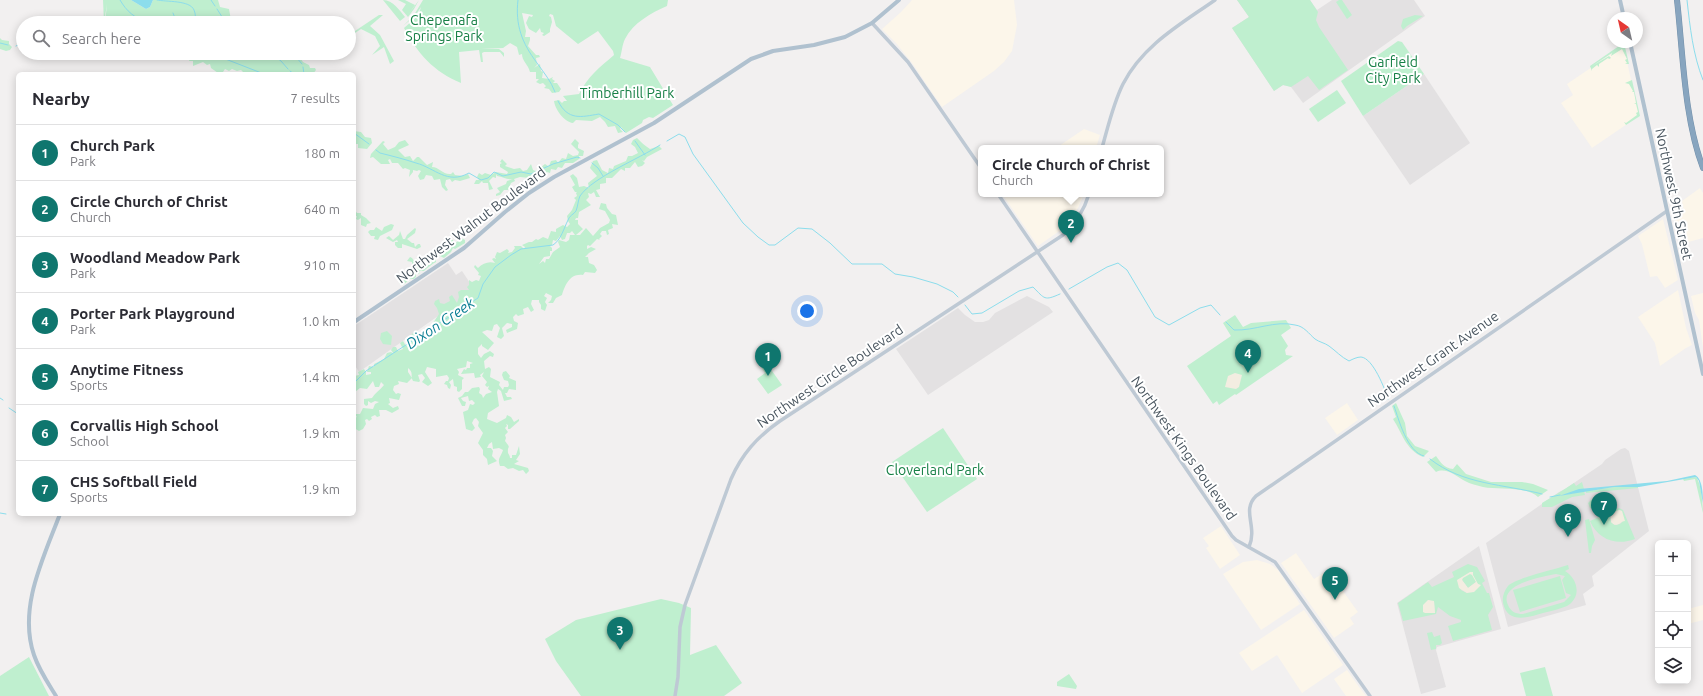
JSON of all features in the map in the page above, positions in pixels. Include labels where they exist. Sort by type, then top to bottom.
[{"type":"highway","points":[[1677,0],[1691,124],[1703,168]]},
{"type":"main road","name":"Northwest Walnut Boulevard","points":[[356,321],[464,248],[529,193],[554,177],[654,122],[752,58],[773,51],[829,42],[855,32],[872,23],[899,0]]},
{"type":"main road","points":[[1103,145],[1120,91],[1137,62],[1156,43],[1215,0]]},
{"type":"main road","points":[[1620,0],[1623,12]]},
{"type":"main road","points":[[872,23],[907,61],[978,164]]},
{"type":"main road","name":"Northwest 9th Street","points":[[1631,48],[1703,374]]},
{"type":"main road","name":"Northwest Kings Boulevard","points":[[1000,197],[1232,536],[1236,540],[1275,562],[1370,696]]},
{"type":"main road","name":"Northwest Circle Boulevard","points":[[675,696],[678,677],[680,627],[685,605],[731,479],[747,450],[759,437],[780,421],[1037,252],[1072,227],[1083,210],[1088,197]]},
{"type":"main road","name":"Northwest Grant Avenue","points":[[1249,547],[1253,532],[1249,508],[1251,501],[1256,496],[1667,211]]},
{"type":"main road","points":[[56,696],[40,670],[34,655],[30,639],[28,618],[34,588],[59,516]]},
{"type":"shaded area","points":[[912,0],[1014,0],[1017,25],[1012,51],[1004,62],[994,71],[942,107],[912,63],[896,43],[882,29]]},
{"type":"shaded area","points":[[1237,0],[1310,0],[1317,10],[1332,0],[1414,0],[1425,16],[1303,103],[1291,87],[1283,85],[1274,91],[1232,28],[1249,17]]},
{"type":"shaded area","points":[[1620,48],[1624,48],[1639,116],[1592,148],[1561,103],[1573,95],[1567,84]]},
{"type":"shaded area","points":[[1424,74],[1470,143],[1410,185],[1363,116]]},
{"type":"shaded area","points":[[1084,129],[1100,135],[1097,145],[1060,145]]},
{"type":"shaded area","points":[[1700,188],[1703,193],[1703,238],[1681,244],[1674,214],[1684,212],[1682,201]]},
{"type":"shaded area","points":[[1004,197],[1083,197],[1078,208],[1065,227],[1038,246]]},
{"type":"shaded area","points":[[1663,219],[1678,280],[1665,288],[1657,276],[1650,277],[1642,244],[1638,236]]},
{"type":"shaded area","points":[[448,263],[456,275],[462,271],[476,292],[438,316],[359,372],[356,367],[356,325]]},
{"type":"shaded area","points":[[1678,290],[1686,328],[1692,345],[1660,366],[1655,343],[1638,317]]},
{"type":"shaded area","points":[[1703,293],[1703,348],[1699,320],[1695,313],[1691,296]]},
{"type":"shaded area","points":[[1027,296],[1049,307],[1053,312],[928,395],[896,349],[958,308],[975,322],[983,322],[989,320],[995,313]]},
{"type":"shaded area","points":[[1347,403],[1358,420],[1337,435],[1325,418]]},
{"type":"shaded area","points":[[1625,448],[1629,451],[1649,531],[1592,576],[1594,586],[1583,594],[1586,605],[1508,627],[1486,543],[1602,464],[1605,460],[1621,449]]},
{"type":"shaded area","points":[[1221,526],[1240,555],[1220,569],[1206,548],[1209,546],[1203,538]]},
{"type":"shaded area","points":[[1479,546],[1501,629],[1437,647],[1436,650],[1446,687],[1421,694],[1397,603]]},
{"type":"shaded area","points":[[1296,553],[1314,579],[1325,572],[1340,587],[1358,612],[1350,618],[1354,624],[1334,638],[1281,563]]},
{"type":"shaded area","points":[[1257,560],[1270,564],[1278,570],[1300,604],[1261,630],[1223,574],[1243,562]]},
{"type":"shaded area","points":[[1703,605],[1703,620],[1691,623],[1691,608]]},
{"type":"shaded area","points":[[1304,610],[1343,665],[1302,693],[1277,655],[1252,671],[1239,653]]},
{"type":"shaded area","points":[[1347,670],[1366,696],[1346,696],[1334,679]]},
{"type":"green space","points":[[103,0],[131,0],[146,9],[150,7],[153,0],[218,0],[220,7],[229,9],[230,16],[106,16],[107,4],[105,16],[104,16]]},
{"type":"green space","points":[[383,0],[387,0],[393,4],[405,17],[400,21]]},
{"type":"green space","points":[[398,0],[405,0],[415,5],[408,15],[419,0],[408,17],[402,10],[406,4]]},
{"type":"green space","points":[[423,0],[668,0],[667,6],[649,15],[628,33],[624,41],[620,58],[650,67],[673,105],[653,118],[649,117],[643,120],[642,123],[626,133],[621,127],[620,129],[623,132],[618,133],[615,126],[608,127],[600,117],[592,121],[576,120],[573,123],[563,118],[554,101],[559,100],[562,103],[567,101],[563,96],[579,94],[590,77],[614,55],[613,51],[598,31],[578,44],[556,26],[553,15],[550,14],[549,16],[551,17],[552,22],[550,32],[544,36],[542,35],[544,33],[541,32],[540,28],[536,33],[529,29],[526,23],[529,16],[532,17],[533,15],[522,13],[526,31],[525,37],[530,37],[528,46],[536,55],[539,55],[540,57],[536,58],[537,65],[534,68],[540,64],[541,71],[543,72],[542,78],[549,79],[553,77],[552,79],[555,81],[553,83],[557,83],[561,89],[559,92],[552,93],[549,89],[544,88],[546,86],[543,83],[540,84],[536,82],[539,79],[536,79],[536,72],[530,72],[522,54],[519,55],[517,47],[510,43],[503,48],[481,49],[499,49],[504,53],[504,57],[500,52],[484,52],[482,53],[483,62],[481,62],[479,50],[459,52],[461,83],[451,79],[427,61],[415,46],[404,28],[417,16],[421,7],[415,16],[403,26],[414,15]]},
{"type":"green space","points":[[1237,0],[1310,0],[1318,12],[1316,20],[1319,27],[1348,70],[1319,90],[1308,76],[1291,87],[1283,85],[1274,91],[1232,28],[1249,17]]},
{"type":"green space","points":[[1342,0],[1352,15],[1347,19],[1336,2]]},
{"type":"green space","points":[[379,15],[383,15],[370,26],[380,35],[394,61],[390,64],[384,47],[372,55],[380,46],[375,36],[361,29],[356,32],[356,30]]},
{"type":"green space","points":[[1415,15],[1423,16],[1403,30],[1401,26],[1403,19]]},
{"type":"green space","points":[[0,38],[2,40],[9,41],[9,44],[12,47],[10,50],[6,51],[0,49]]},
{"type":"green space","name":"Garfield City Park","points":[[1398,41],[1402,42],[1424,74],[1363,116],[1341,81]]},
{"type":"green space","points":[[1616,48],[1625,48],[1629,64],[1625,64],[1627,63],[1625,60],[1627,59],[1622,49],[1611,56],[1612,53],[1592,66],[1609,56],[1611,58],[1608,58],[1599,64],[1599,67],[1597,65],[1592,69],[1592,71],[1590,66]]},
{"type":"green space","points":[[302,60],[309,65],[310,68],[315,68],[316,70],[314,72],[243,72],[241,70],[237,71],[232,69],[229,71],[225,69],[223,72],[217,72],[211,68],[210,64],[207,65],[203,62],[193,66],[193,61],[189,61]]},
{"type":"green space","points":[[1632,80],[1640,116],[1626,125],[1624,122],[1626,123],[1637,115],[1636,113],[1638,112],[1636,104],[1634,104],[1636,103],[1634,92],[1632,92],[1633,91],[1629,84],[1625,83]]},
{"type":"green space","points":[[1337,90],[1346,103],[1318,122],[1309,109]]},
{"type":"green space","points":[[356,131],[361,132],[365,137],[371,138],[372,143],[367,149],[358,148],[358,144],[356,144]]},
{"type":"green space","points":[[637,138],[650,149],[659,146],[662,149],[647,157],[644,161],[642,160],[645,163],[642,166],[638,167],[635,162],[630,168],[625,168],[625,171],[621,169],[612,178],[606,178],[606,183],[600,184],[600,189],[596,190],[600,197],[596,197],[594,192],[591,194],[588,193],[589,197],[586,200],[591,205],[579,212],[578,218],[575,220],[578,220],[578,224],[583,229],[576,235],[580,235],[586,228],[593,236],[600,228],[609,223],[610,220],[605,211],[599,209],[601,203],[606,204],[607,208],[612,214],[616,215],[618,225],[612,224],[613,228],[608,230],[609,234],[607,235],[606,231],[602,231],[600,234],[602,236],[599,239],[600,240],[597,239],[590,246],[587,246],[587,249],[591,247],[596,249],[585,257],[588,257],[589,263],[594,265],[597,270],[595,273],[585,272],[583,275],[578,275],[571,278],[562,295],[556,298],[553,303],[548,303],[552,296],[546,293],[544,296],[547,298],[545,302],[547,305],[545,311],[541,309],[539,300],[532,300],[531,304],[534,310],[531,312],[528,307],[523,309],[524,314],[518,316],[516,314],[513,317],[514,321],[518,323],[517,329],[507,333],[506,330],[512,327],[512,324],[507,323],[502,328],[504,336],[501,339],[497,337],[500,328],[497,324],[494,325],[492,331],[487,330],[482,332],[494,343],[488,350],[482,346],[482,344],[478,348],[478,354],[481,358],[484,354],[490,351],[494,354],[493,357],[490,356],[484,361],[485,369],[489,367],[491,369],[490,377],[500,382],[499,385],[503,390],[504,387],[508,387],[509,385],[508,381],[504,380],[502,375],[503,372],[506,371],[510,376],[509,378],[516,381],[516,390],[509,389],[507,393],[505,393],[507,397],[511,397],[512,399],[504,401],[501,391],[498,389],[499,406],[488,413],[487,419],[497,423],[506,418],[507,415],[511,417],[514,422],[519,419],[519,421],[510,429],[508,429],[508,425],[506,424],[507,426],[505,428],[508,432],[505,435],[505,441],[509,446],[508,453],[510,458],[512,458],[512,455],[516,455],[519,446],[520,454],[516,460],[519,461],[514,464],[528,468],[529,471],[526,474],[523,470],[519,471],[513,468],[508,469],[504,466],[500,466],[499,459],[503,450],[499,448],[493,449],[492,442],[487,448],[491,448],[493,451],[492,456],[497,461],[488,465],[487,459],[483,455],[483,450],[478,443],[483,433],[478,426],[479,422],[476,418],[472,423],[475,428],[472,431],[466,429],[463,412],[468,410],[470,404],[473,405],[475,403],[472,400],[469,401],[468,396],[461,398],[466,402],[465,406],[462,406],[458,398],[472,388],[479,387],[479,393],[483,398],[486,394],[492,392],[488,389],[489,386],[487,387],[485,385],[487,382],[482,376],[484,372],[480,375],[481,377],[475,378],[474,373],[461,374],[464,369],[466,370],[467,368],[470,368],[470,364],[473,363],[467,361],[466,367],[457,369],[459,372],[458,375],[464,378],[462,380],[462,389],[459,392],[457,391],[457,387],[454,386],[453,379],[449,382],[451,385],[450,389],[444,384],[449,378],[447,375],[436,377],[436,369],[427,367],[425,372],[432,383],[428,386],[422,382],[425,378],[422,374],[418,375],[419,382],[413,381],[412,378],[407,383],[398,381],[399,384],[394,386],[393,390],[396,394],[401,394],[399,400],[389,398],[390,403],[388,404],[393,408],[398,406],[399,409],[392,413],[386,410],[379,410],[380,416],[377,417],[375,415],[371,417],[372,419],[369,421],[367,419],[365,420],[366,424],[363,429],[359,431],[356,429],[356,414],[360,414],[363,408],[373,409],[375,404],[379,402],[375,401],[371,403],[368,401],[368,405],[366,406],[364,404],[364,399],[372,398],[384,385],[381,382],[379,387],[375,387],[373,381],[367,389],[360,388],[356,391],[356,376],[359,375],[358,372],[364,369],[366,375],[371,374],[371,372],[367,372],[369,366],[374,367],[374,364],[384,359],[387,353],[391,352],[394,354],[391,350],[393,347],[396,347],[398,351],[403,349],[400,343],[403,341],[406,346],[408,344],[410,345],[409,338],[413,333],[428,336],[429,330],[434,327],[433,323],[439,314],[434,304],[435,301],[439,299],[440,303],[444,304],[450,301],[449,297],[452,295],[457,303],[459,297],[458,292],[461,290],[469,290],[467,287],[469,285],[469,280],[472,282],[476,280],[479,281],[481,276],[478,275],[479,273],[474,267],[475,265],[478,268],[486,263],[495,263],[492,259],[496,259],[495,257],[497,252],[500,253],[507,249],[509,251],[508,253],[512,252],[515,248],[514,246],[521,246],[524,249],[525,247],[522,245],[543,237],[548,239],[551,231],[556,232],[556,229],[563,225],[567,227],[570,224],[567,216],[572,210],[576,200],[574,198],[577,196],[577,192],[575,192],[572,187],[575,185],[570,176],[573,174],[577,178],[579,187],[584,186],[589,188],[588,183],[597,176],[590,168],[593,161],[597,160],[602,170],[608,173],[609,168],[613,169],[614,166],[626,161],[628,156],[638,153],[635,147],[631,144],[633,140]],"holes":[[[572,231],[575,235],[570,235],[569,240],[566,242],[559,240],[558,242],[560,247],[553,252],[549,259],[546,259],[545,263],[543,261],[539,264],[544,257],[550,256],[550,251],[552,251],[550,246],[552,245],[553,240],[556,241],[560,236],[562,240],[565,239],[567,233]],[[408,368],[411,371],[412,378],[408,372]]]},
{"type":"green space","points":[[575,139],[579,143],[578,148],[584,151],[583,156],[579,156],[579,159],[573,163],[565,163],[562,168],[558,167],[556,170],[551,169],[550,173],[547,172],[541,179],[537,178],[536,185],[533,185],[529,178],[520,177],[514,179],[515,181],[511,183],[508,190],[504,190],[500,195],[496,196],[496,194],[500,192],[497,188],[513,179],[507,179],[497,176],[496,174],[496,178],[493,177],[489,181],[493,189],[489,190],[488,183],[483,183],[482,181],[479,184],[474,184],[476,180],[479,180],[477,177],[479,173],[482,175],[485,173],[491,175],[496,172],[507,174],[508,172],[500,167],[500,164],[502,163],[500,162],[502,159],[507,164],[505,166],[514,169],[520,168],[523,171],[527,170],[531,164],[533,170],[536,171],[545,164],[549,166],[551,161],[556,160],[558,163],[562,158],[566,159],[568,153],[573,156],[578,155],[579,152],[571,144]]},
{"type":"green space","points":[[405,140],[409,145],[398,150],[405,157],[410,156],[413,161],[419,157],[427,165],[433,162],[432,167],[448,174],[453,172],[455,175],[463,176],[468,174],[470,178],[460,181],[455,180],[452,182],[450,179],[446,180],[445,185],[448,190],[446,191],[442,187],[440,179],[434,180],[432,176],[426,175],[424,179],[420,180],[418,176],[421,171],[419,170],[413,170],[409,177],[410,170],[405,168],[403,169],[398,163],[392,163],[390,159],[388,160],[390,164],[381,164],[373,157],[370,158],[371,154],[383,141],[385,142],[383,144],[388,150],[395,147],[399,142]]},
{"type":"green space","points":[[356,212],[361,213],[361,215],[371,223],[367,224],[366,227],[361,225],[361,218],[358,220],[356,219]]},
{"type":"green space","points":[[391,224],[394,225],[392,230],[380,236],[378,240],[374,239],[375,236],[371,236],[368,232],[370,230],[374,230],[376,227],[382,231],[384,227]]},
{"type":"green space","points":[[415,228],[415,233],[407,239],[414,243],[415,247],[420,244],[421,247],[417,249],[402,244],[402,248],[398,248],[395,245],[395,242],[398,242],[397,240],[393,242],[386,238],[389,236],[393,240],[399,235],[400,231],[403,239],[405,239],[407,235]]},
{"type":"green space","points":[[461,238],[465,240],[465,243],[455,249],[453,248],[444,258],[438,255],[436,262],[424,271],[420,271],[419,274],[416,274],[414,279],[410,279],[403,285],[399,283],[405,272],[408,275],[411,272],[410,269],[416,270],[412,268],[412,262],[407,261],[410,257],[417,265],[418,257],[421,258],[427,256],[429,253],[436,251],[436,248],[440,248],[441,245],[445,246],[445,240],[449,241],[450,239],[457,242]]},
{"type":"green space","points":[[1235,315],[1243,327],[1251,323],[1286,320],[1291,328],[1281,335],[1288,346],[1285,350],[1286,355],[1293,356],[1236,395],[1235,394],[1219,405],[1217,401],[1213,404],[1187,366],[1231,336],[1223,323]]},
{"type":"green space","points":[[387,331],[392,336],[391,345],[383,344],[380,339],[381,333]]},
{"type":"green space","points":[[765,361],[782,385],[768,394],[757,379],[765,373],[760,365]]},
{"type":"green space","points":[[1396,403],[1405,423],[1407,436],[1415,446],[1429,451],[1423,457],[1408,446],[1393,419],[1396,417],[1392,406]]},
{"type":"green space","name":"Cloverland Park","points":[[943,428],[977,479],[927,512],[892,462]]},
{"type":"green space","points":[[1436,456],[1447,468],[1453,469],[1457,464],[1466,474],[1491,482],[1522,482],[1533,484],[1548,490],[1538,497],[1527,491],[1489,488],[1471,484],[1447,471],[1436,472],[1427,462]]},
{"type":"green space","points":[[1696,477],[1700,488],[1703,513],[1695,479],[1684,481],[1683,479]]},
{"type":"green space","points":[[1582,482],[1584,489],[1559,496],[1584,491],[1585,495],[1572,497],[1552,507],[1542,507],[1542,503],[1546,500],[1574,483],[1576,486]]},
{"type":"green space","points":[[1614,487],[1638,488],[1586,493],[1586,491]]},
{"type":"green space","points":[[1607,497],[1609,500],[1590,508],[1588,503],[1591,500]]},
{"type":"green space","points":[[1619,508],[1623,510],[1635,539],[1622,542],[1609,540],[1593,528],[1590,521]],"holes":[[[1619,510],[1622,511],[1623,521],[1620,524],[1615,525],[1611,522],[1610,514]]]},
{"type":"green space","points":[[1589,519],[1595,540],[1591,553],[1589,553],[1585,520]]},
{"type":"green space","points":[[1468,564],[1477,567],[1485,581],[1482,583],[1487,593],[1489,593],[1493,607],[1488,615],[1492,630],[1453,641],[1448,626],[1461,622],[1461,620],[1450,616],[1438,607],[1436,614],[1403,621],[1398,603],[1428,582],[1432,587],[1454,577],[1452,572]],"holes":[[[1457,580],[1462,580],[1468,588],[1476,582],[1479,585],[1467,593],[1461,590]],[[1428,600],[1434,602],[1435,613],[1425,613]]]},
{"type":"green space","points":[[1568,565],[1569,569],[1565,571],[1573,579],[1576,588],[1575,598],[1572,602],[1567,606],[1532,616],[1520,618],[1509,614],[1503,603],[1504,592],[1508,586],[1527,577]],"holes":[[[1556,574],[1565,576],[1562,580],[1566,593],[1571,595],[1564,602],[1523,614],[1518,614],[1509,607],[1507,598],[1509,592],[1515,587],[1550,575]]]},
{"type":"green space","points":[[1560,576],[1566,598],[1520,612],[1513,590]]},
{"type":"green space","points":[[661,599],[679,603],[691,608],[690,655],[716,645],[742,683],[724,696],[581,696],[556,661],[545,639],[576,620]]},
{"type":"green space","points":[[1432,632],[1434,637],[1440,635],[1442,643],[1440,645],[1436,645],[1436,649],[1431,650],[1427,633]]},
{"type":"green space","points":[[29,657],[49,696],[0,696],[0,676]]},
{"type":"green space","points":[[1545,667],[1553,696],[1526,696],[1520,673]]},
{"type":"green space","points":[[1069,674],[1077,686],[1076,689],[1057,686],[1057,682]]},
{"type":"sand","points":[[1235,373],[1242,375],[1239,387],[1236,389],[1225,387],[1228,376]]},
{"type":"sand","points":[[1619,510],[1622,511],[1625,521],[1615,525],[1611,522],[1610,514]]},
{"type":"sand","points":[[1470,572],[1473,572],[1478,584],[1481,585],[1474,592],[1467,593],[1459,588],[1457,580]],"holes":[[[1470,574],[1476,582],[1468,588],[1462,580]]]},
{"type":"sand","points":[[1428,600],[1434,601],[1435,613],[1423,612],[1423,605]]},
{"type":"water","points":[[131,0],[153,0],[150,7],[146,9]]},
{"type":"water","points":[[1695,475],[1700,480],[1703,492],[1703,504],[1699,481],[1696,477],[1639,487],[1614,487],[1559,496],[1579,489],[1667,481]]},
{"type":"waterway","points":[[120,0],[125,8],[134,16]]},
{"type":"waterway","points":[[157,0],[188,4],[194,10],[195,16]]},
{"type":"waterway","points":[[211,0],[215,6]]},
{"type":"waterway","points":[[518,0],[517,9],[519,26],[524,41],[555,92]]},
{"type":"waterway","points":[[1687,0],[1694,51],[1703,80]]},
{"type":"waterway","points":[[217,9],[222,16]]},
{"type":"waterway","points":[[0,43],[8,45]]},
{"type":"waterway","points":[[228,60],[259,72]]},
{"type":"waterway","points":[[280,60],[288,69]]},
{"type":"waterway","points":[[299,60],[302,64]]},
{"type":"waterway","points":[[303,67],[304,72]]},
{"type":"waterway","points":[[558,101],[566,112],[571,115],[586,116],[599,114],[618,125],[625,132]]},
{"type":"waterway","points":[[356,134],[369,144]]},
{"type":"waterway","name":"Dixon Creek","points":[[667,141],[679,134],[685,137],[693,154],[743,223],[769,245],[775,245],[798,228],[812,229],[830,243],[852,264],[882,264],[895,274],[913,277],[937,284],[953,292],[958,297]]},
{"type":"waterway","points":[[635,141],[645,155]]},
{"type":"waterway","name":"Dixon Creek","points":[[356,381],[366,371],[478,298],[483,284],[495,267],[511,255],[521,249],[553,245],[556,243],[569,217],[576,211],[580,196],[586,189],[605,175],[660,145]]},
{"type":"waterway","points":[[376,150],[380,153],[423,165],[441,174],[454,177],[469,173],[481,180],[488,178],[494,172],[503,176],[521,172],[531,174],[553,164],[577,157],[580,158]]},
{"type":"waterway","points":[[592,163],[598,168],[603,176]]},
{"type":"waterway","name":"Dixon Creek","points":[[1069,289],[1107,267],[1118,263],[1127,270],[1155,317],[1169,325],[1200,308],[1211,305],[1220,315]]},
{"type":"waterway","name":"Dixon Creek","points":[[965,305],[972,314],[982,313],[1019,291],[1033,287],[1045,298],[1051,298],[1060,294]]},
{"type":"waterway","name":"Dixon Creek","points":[[1226,322],[1234,330],[1280,324],[1301,327],[1315,339],[1327,345],[1343,358],[1349,361],[1361,357],[1370,363],[1378,375],[1388,399]]},
{"type":"waterway","name":"Dixon Creek","points":[[1394,406],[1408,442],[1418,453],[1424,456]]},
{"type":"waterway","points":[[9,408],[16,413]]},
{"type":"waterway","name":"Dixon Creek","points":[[1430,459],[1443,468],[1470,479],[1542,494]]},
{"type":"waterway","name":"Dixon Creek","points":[[1550,497],[1560,495]]},
{"type":"waterway","name":"Dixon Creek","points":[[0,513],[6,514]]},
{"type":"place","name":"Circle Church of Christ","points":[[1071,243]]},
{"type":"place","name":"Porter Park Playground","points":[[1248,373]]},
{"type":"place","name":"Church Park","points":[[768,376]]},
{"type":"place","name":"CHS Softball Field","points":[[1604,525]]},
{"type":"place","name":"Corvallis High School","points":[[1568,537]]},
{"type":"place","name":"Anytime Fitness","points":[[1335,600]]},
{"type":"place","name":"Woodland Meadow Park","points":[[620,650]]},
{"type":"park label","name":"Chepenafa Springs Park","points":[[444,28]]},
{"type":"park label","name":"Timberhill Park","points":[[627,93]]}]
